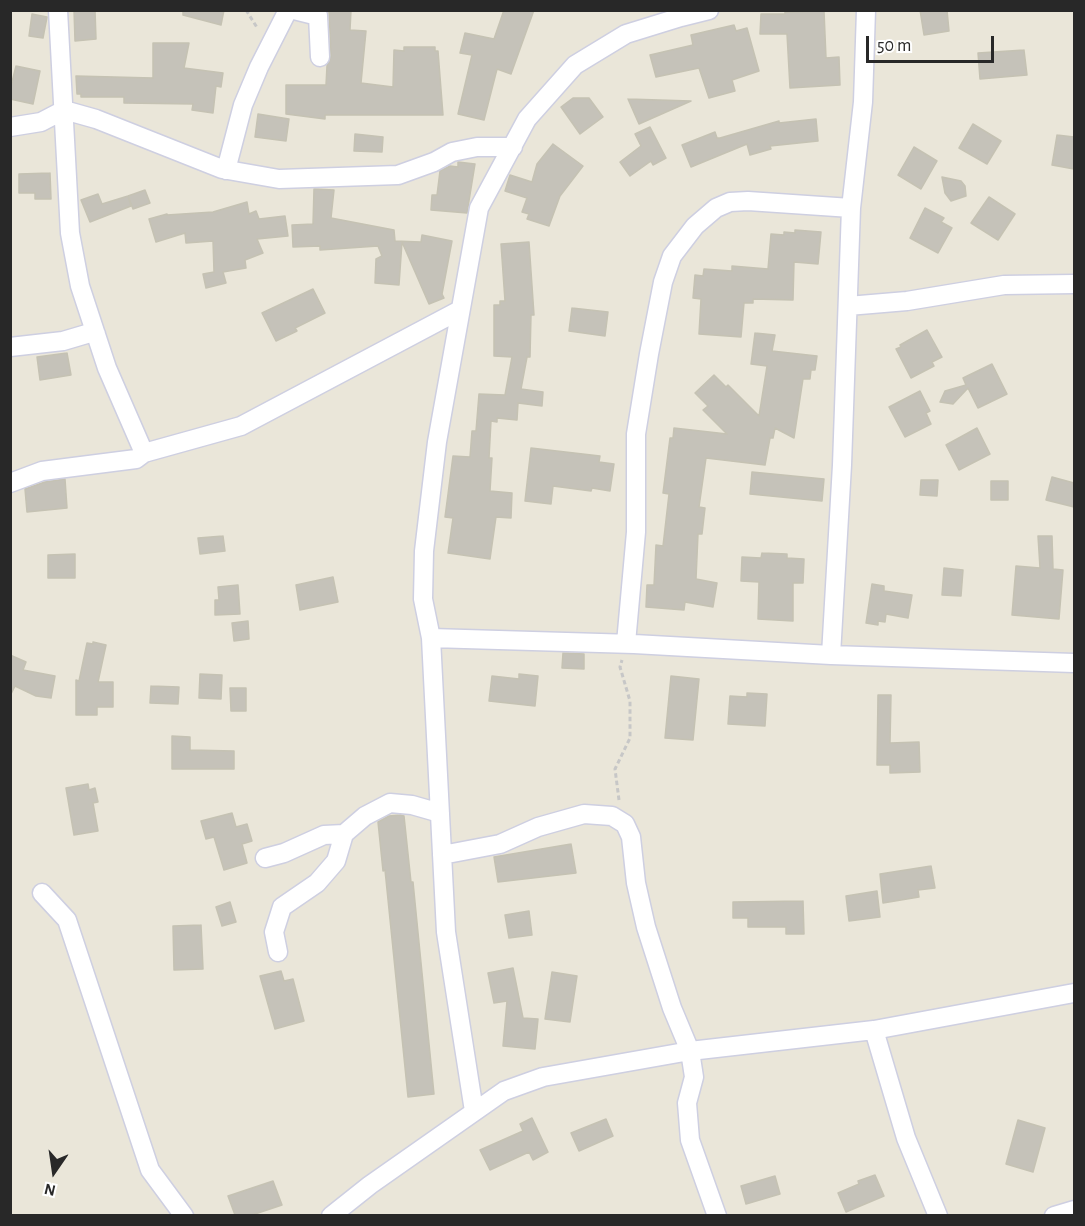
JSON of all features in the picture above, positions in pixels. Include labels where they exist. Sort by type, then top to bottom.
[{"type":"street","points":[[58,10],[70,233],[80,286],[107,368],[144,453]]},
{"type":"street","points":[[226,170],[243,105],[288,10]]},
{"type":"street","points":[[294,10],[318,16],[320,57]]},
{"type":"street","points":[[474,1111],[446,932],[431,638],[423,599],[424,551],[437,442],[479,208],[527,119],[575,65],[626,34],[709,10]]},
{"type":"street","points":[[831,655],[851,208],[863,102],[866,10]]},
{"type":"street","points":[[10,127],[41,122],[64,110],[96,119],[226,170],[279,179],[398,175],[434,162],[452,152],[477,147],[513,147]]},
{"type":"street","points":[[626,644],[636,532],[636,434],[648,354],[663,282],[672,256],[695,226],[716,208],[730,202],[748,201],[851,208]]},
{"type":"street","points":[[848,306],[907,301],[1004,285],[1074,284]]},
{"type":"street","points":[[10,483],[42,471],[135,459],[144,453],[241,426],[460,310]]},
{"type":"street","points":[[10,347],[63,341],[90,333],[96,334]]},
{"type":"street","points":[[431,638],[1074,663]]},
{"type":"street","points":[[278,952],[274,932],[282,907],[317,883],[336,861],[344,834],[365,816],[390,803],[412,805],[440,813]]},
{"type":"street","points":[[442,855],[500,844],[538,827],[584,814],[612,816],[625,824],[631,837],[636,883],[646,927],[672,1008],[690,1051],[694,1077],[687,1103],[690,1140],[717,1215]]},
{"type":"street","points":[[265,858],[284,853],[324,835],[344,834]]},
{"type":"street","points":[[42,893],[67,920],[150,1170],[184,1215]]},
{"type":"street","points":[[331,1215],[504,1091],[543,1077],[690,1051],[874,1030],[1074,993]]},
{"type":"street","points":[[874,1030],[906,1138],[938,1215]]},
{"type":"street","points":[[1054,1215],[1074,1210]]},
{"type":"path","points":[[246,10],[256,27],[271,43]]},
{"type":"path","points":[[625,824],[617,795],[615,769],[630,738],[630,701],[620,667],[626,644]]},
{"type":"building","points":[[74,10],[95,10],[96,39],[75,41]]},
{"type":"building","points":[[183,10],[224,10],[221,25],[183,15]]},
{"type":"building","points":[[329,10],[351,10],[350,30],[366,31],[361,83],[393,87],[394,50],[404,51],[404,47],[435,47],[435,51],[438,51],[443,115],[325,115],[325,119],[286,114],[286,85],[326,85],[327,66],[331,56]]},
{"type":"building","points":[[504,10],[534,10],[511,74],[497,69],[484,120],[458,114],[472,55],[460,53],[465,33],[494,39]]},
{"type":"building","points":[[920,10],[947,10],[949,31],[924,35]]},
{"type":"building","points":[[824,11],[826,58],[839,57],[840,85],[790,88],[787,34],[760,34],[761,14]]},
{"type":"building","points":[[32,14],[47,17],[43,38],[29,36]]},
{"type":"building","points":[[734,25],[736,31],[747,28],[759,71],[732,80],[735,91],[709,98],[699,68],[656,77],[650,55],[693,45],[691,35]]},
{"type":"building","points":[[153,43],[189,43],[184,68],[223,73],[221,87],[216,86],[213,113],[192,110],[193,104],[124,103],[124,97],[81,97],[81,94],[77,94],[76,76],[153,78]]},
{"type":"building","points":[[1024,50],[1027,75],[980,79],[978,53]]},
{"type":"building","points":[[16,66],[40,71],[33,104],[10,99]]},
{"type":"building","points":[[573,98],[589,98],[603,117],[580,134],[561,107]]},
{"type":"building","points":[[628,99],[691,101],[639,124]]},
{"type":"building","points":[[258,114],[289,119],[286,141],[255,137]]},
{"type":"building","points":[[816,119],[818,141],[770,146],[771,149],[750,155],[747,144],[691,167],[682,145],[715,132],[717,138],[720,138],[779,121],[779,123]]},
{"type":"building","points":[[973,124],[1001,141],[987,164],[959,148]]},
{"type":"building","points":[[650,127],[666,158],[653,165],[651,161],[630,176],[620,162],[641,146],[635,134]]},
{"type":"building","points":[[355,134],[383,137],[382,152],[354,151]]},
{"type":"building","points":[[1057,135],[1074,137],[1074,169],[1052,165]]},
{"type":"building","points":[[553,144],[583,166],[560,196],[549,226],[527,219],[529,214],[522,212],[527,198],[505,191],[510,175],[532,182],[537,164]]},
{"type":"building","points":[[914,147],[937,161],[921,189],[898,175]]},
{"type":"building","points":[[458,162],[475,164],[467,213],[431,210],[432,195],[437,195],[440,171],[450,166],[458,167]]},
{"type":"building","points":[[50,173],[51,199],[35,199],[35,193],[19,193],[19,174]]},
{"type":"building","points":[[942,177],[961,181],[965,186],[966,196],[951,201],[945,193]]},
{"type":"building","points":[[314,189],[334,190],[331,218],[394,230],[395,241],[421,242],[422,235],[452,241],[442,294],[444,298],[429,304],[402,242],[399,285],[375,283],[376,259],[382,256],[378,246],[320,250],[320,246],[293,247],[292,225],[313,224]]},
{"type":"building","points":[[145,190],[150,203],[133,209],[128,196]]},
{"type":"building","points":[[98,194],[102,204],[128,196],[131,206],[90,222],[81,200]]},
{"type":"building","points":[[989,197],[1015,214],[998,240],[971,223]]},
{"type":"building","points":[[247,202],[249,214],[256,211],[259,219],[285,216],[288,236],[257,239],[263,253],[245,260],[246,268],[223,272],[226,283],[206,288],[203,274],[214,272],[213,241],[186,243],[185,233],[156,242],[149,219],[167,214],[213,212]]},
{"type":"building","points":[[925,208],[944,218],[941,222],[952,228],[938,253],[910,238]]},
{"type":"building","points":[[795,230],[821,232],[818,264],[794,262],[793,300],[753,299],[753,303],[744,303],[741,337],[699,334],[701,299],[693,298],[695,275],[703,276],[704,269],[732,271],[732,266],[768,269],[771,234],[784,235],[784,232],[795,233]]},
{"type":"building","points":[[529,242],[534,315],[531,315],[530,357],[527,357],[521,389],[543,392],[542,406],[518,403],[517,420],[497,418],[497,422],[491,421],[490,491],[512,493],[511,518],[496,517],[490,559],[448,553],[453,518],[445,517],[453,456],[470,457],[472,431],[476,431],[479,394],[505,395],[512,357],[494,356],[494,305],[500,305],[500,301],[505,301],[501,244]]},
{"type":"building","points":[[313,289],[325,313],[295,328],[297,331],[276,341],[262,313]]},
{"type":"building","points":[[572,308],[608,312],[605,336],[569,331]]},
{"type":"building","points":[[927,330],[942,357],[932,362],[934,366],[911,378],[896,349]]},
{"type":"building","points":[[755,333],[775,335],[772,351],[817,356],[815,370],[811,370],[810,379],[803,379],[794,438],[775,428],[773,438],[770,438],[765,465],[706,458],[699,507],[705,508],[702,534],[698,534],[696,579],[717,583],[713,607],[685,602],[684,610],[646,607],[647,585],[654,585],[656,545],[663,546],[669,494],[663,493],[670,438],[673,438],[674,428],[727,434],[703,410],[708,406],[695,393],[714,375],[726,387],[728,385],[759,416],[767,366],[751,364]]},
{"type":"building","points":[[67,353],[71,375],[40,380],[37,357]]},
{"type":"building","points":[[992,364],[1007,394],[978,408],[968,388],[953,404],[940,402],[945,391],[966,385],[963,378]]},
{"type":"building","points":[[920,391],[930,411],[926,413],[931,424],[905,437],[889,407]]},
{"type":"building","points":[[977,428],[990,454],[959,470],[946,445]]},
{"type":"building","points":[[531,448],[600,456],[599,462],[614,464],[610,491],[553,486],[551,504],[525,501]]},
{"type":"building","points":[[752,472],[824,479],[822,501],[750,494]]},
{"type":"building","points":[[1052,477],[1074,483],[1074,507],[1046,500]]},
{"type":"building","points":[[65,479],[67,508],[27,512],[25,489],[45,482]]},
{"type":"building","points":[[921,480],[938,480],[937,496],[920,495]]},
{"type":"building","points":[[991,481],[1008,481],[1008,500],[991,500]]},
{"type":"building","points":[[223,536],[225,551],[200,554],[198,538]]},
{"type":"building","points":[[1038,536],[1052,536],[1053,569],[1063,570],[1059,619],[1012,615],[1016,566],[1040,568]]},
{"type":"building","points":[[762,553],[787,554],[787,558],[804,559],[803,583],[793,583],[793,621],[758,619],[759,582],[741,581],[742,557],[761,558]]},
{"type":"building","points":[[75,554],[75,578],[48,578],[48,555]]},
{"type":"building","points":[[944,568],[963,570],[961,596],[942,595]]},
{"type":"building","points":[[333,577],[338,602],[300,610],[296,585]]},
{"type":"building","points":[[872,584],[884,586],[884,591],[912,595],[908,618],[886,614],[885,622],[878,621],[878,625],[866,623]]},
{"type":"building","points":[[238,585],[240,614],[215,615],[215,600],[219,600],[218,587]]},
{"type":"building","points":[[248,621],[249,639],[234,641],[232,623]]},
{"type":"building","points":[[93,642],[106,645],[98,682],[113,682],[113,707],[97,707],[97,715],[76,715],[76,680],[79,681],[87,643],[93,644]]},
{"type":"building","points":[[563,653],[584,654],[584,669],[562,668]]},
{"type":"building","points":[[10,655],[26,662],[23,670],[55,676],[51,698],[36,696],[15,686],[10,696]]},
{"type":"building","points":[[200,674],[222,675],[221,699],[199,698]]},
{"type":"building","points":[[519,674],[538,676],[535,706],[489,701],[492,676],[519,679]]},
{"type":"building","points":[[671,676],[699,679],[693,740],[665,738]]},
{"type":"building","points":[[151,686],[179,687],[178,704],[150,703]]},
{"type":"building","points":[[230,688],[246,688],[246,711],[231,711]]},
{"type":"building","points":[[747,693],[767,694],[765,726],[728,724],[730,696],[747,697]]},
{"type":"building","points":[[878,695],[891,695],[890,743],[919,742],[920,772],[890,773],[890,765],[877,765]]},
{"type":"building","points":[[172,736],[190,737],[190,750],[234,751],[234,769],[172,769]]},
{"type":"building","points":[[88,784],[89,790],[95,788],[98,802],[93,803],[98,831],[74,835],[66,788]]},
{"type":"building","points":[[232,813],[236,827],[247,824],[252,841],[242,844],[247,863],[224,870],[214,837],[206,839],[201,821]]},
{"type":"building","points":[[389,816],[404,816],[411,882],[413,882],[434,1094],[408,1097],[378,822]]},
{"type":"building","points":[[571,844],[576,873],[498,882],[494,857]]},
{"type":"building","points":[[931,866],[935,888],[918,890],[919,897],[883,903],[880,874]]},
{"type":"building","points":[[877,891],[880,917],[849,921],[846,896]]},
{"type":"building","points":[[803,901],[804,934],[786,934],[786,927],[748,927],[748,918],[733,918],[733,902]]},
{"type":"building","points":[[230,902],[236,922],[222,926],[216,907]]},
{"type":"building","points":[[529,911],[532,935],[509,938],[505,915]]},
{"type":"building","points":[[201,925],[203,969],[174,970],[173,926]]},
{"type":"building","points":[[513,968],[523,1018],[538,1019],[535,1049],[503,1046],[507,1001],[494,1003],[488,973]]},
{"type":"building","points":[[281,971],[284,981],[293,979],[304,1021],[275,1029],[260,976]]},
{"type":"building","points":[[552,972],[577,976],[570,1022],[545,1019]]},
{"type":"building","points":[[532,1118],[548,1152],[533,1160],[529,1152],[490,1170],[480,1150],[523,1131],[520,1124]]},
{"type":"building","points":[[606,1119],[613,1136],[579,1151],[571,1133]]},
{"type":"building","points":[[1018,1120],[1045,1128],[1033,1172],[1006,1164]]},
{"type":"building","points":[[875,1175],[884,1196],[846,1212],[838,1193],[859,1184],[858,1181]]},
{"type":"building","points":[[775,1176],[780,1194],[746,1204],[741,1186]]},
{"type":"building","points":[[273,1181],[282,1205],[252,1215],[235,1215],[228,1196]]}]
